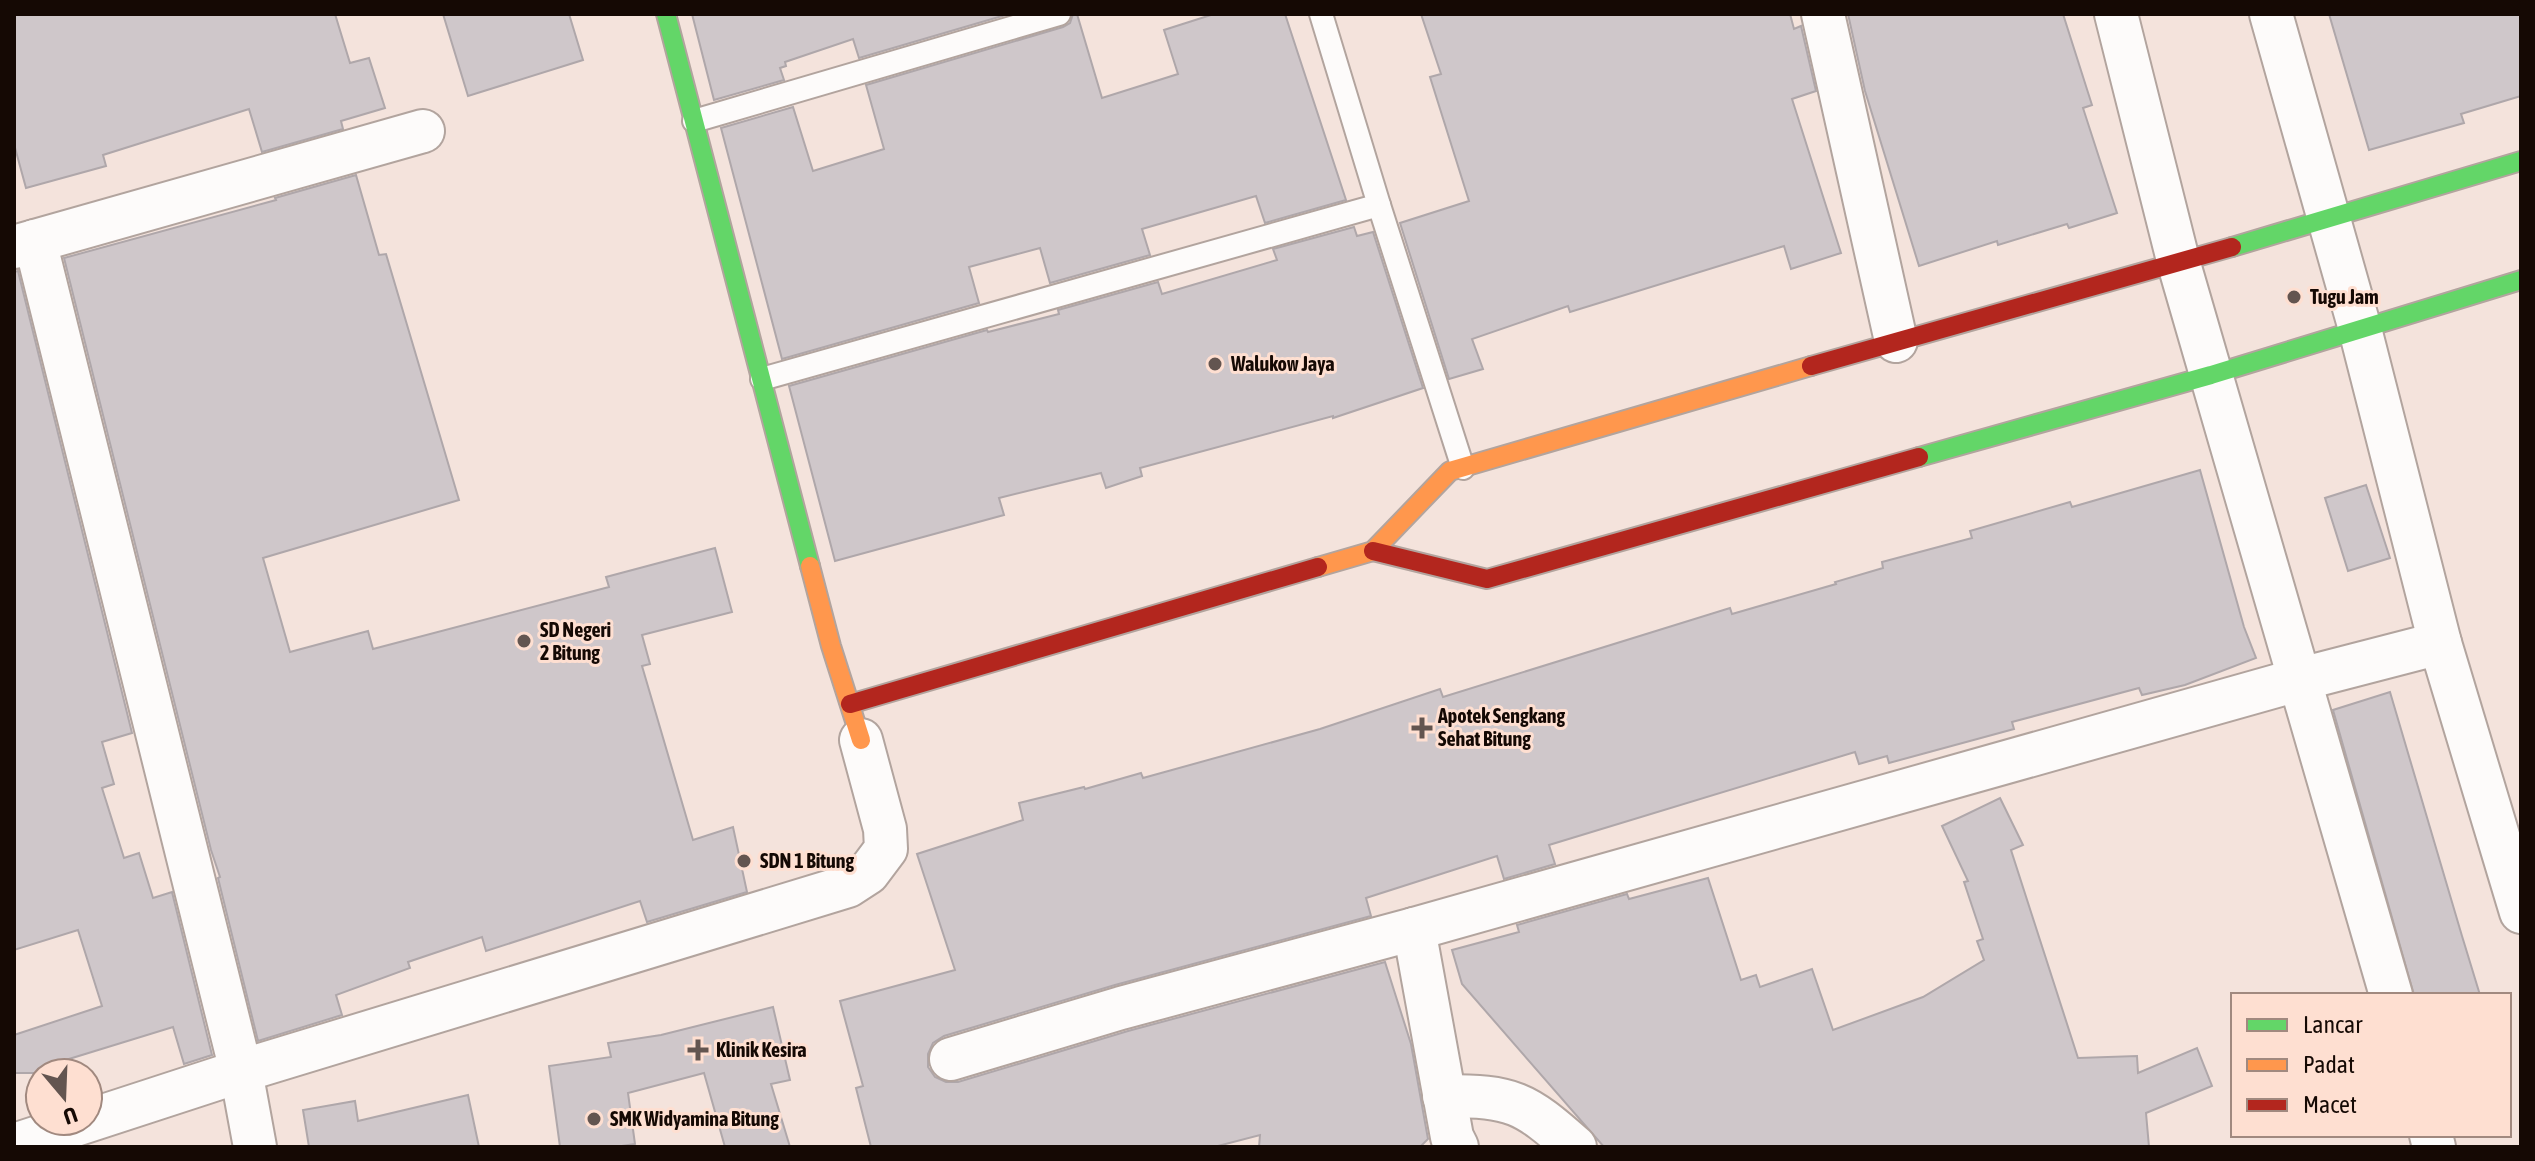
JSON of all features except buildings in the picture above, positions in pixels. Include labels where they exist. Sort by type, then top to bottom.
[{"type":"street","points":[[14,1145],[241,1071],[848,886],[868,873],[886,849],[885,829],[831,646],[666,14]]},
{"type":"street","points":[[1823,14],[1896,341]]},
{"type":"street","points":[[2116,14],[2179,264],[2390,993]]},
{"type":"street","points":[[2271,14],[2360,329],[2440,643],[2521,912]]},
{"type":"street","points":[[255,1147],[241,1071],[24,244],[423,131]]},
{"type":"street","points":[[855,722],[1373,551],[1450,471],[1896,341],[2179,264],[2521,161]]},
{"type":"street","points":[[1373,551],[1487,579],[2211,375],[2521,280]]},
{"type":"street","points":[[951,1059],[1121,1008],[2440,643]]},
{"type":"street","points":[[1414,929],[1444,1096],[1449,1144]]},
{"type":"street","points":[[1444,1096],[1483,1096],[1527,1108],[1575,1147]]},
{"type":"lane","points":[[694,121],[1059,14]]},
{"type":"lane","points":[[1321,14],[1463,468]]},
{"type":"lane","points":[[762,379],[1379,205]]},
{"type":"traffic: fast","points":[[666,14],[810,566]]},
{"type":"traffic: fast","points":[[2232,247],[2521,161]]},
{"type":"traffic: fast","points":[[1919,457],[2211,375],[2521,280]]},
{"type":"traffic: slow","points":[[1318,567],[1373,551],[1450,471],[1811,366]]},
{"type":"traffic: slow","points":[[810,566],[861,740]]},
{"type":"traffic: jam","points":[[1811,366],[2232,247]]},
{"type":"traffic: jam","points":[[1373,551],[1487,579],[1919,457]]},
{"type":"traffic: jam","points":[[850,704],[1318,567]]},
{"type":"place","name":"Tugu Jam","points":[[2294,297]]},
{"type":"place","name":"Walukow Jaya","points":[[1215,364]]},
{"type":"place","name":"SD Negeri 2 Bitung","points":[[524,641]]},
{"type":"place","name":"Apotek Sengkang Sehat Bitung","points":[[1422,728]]},
{"type":"place","name":"SDN 1 Bitung","points":[[744,861]]},
{"type":"place","name":"Klinik Kesira","points":[[698,1050]]},
{"type":"place","name":"SMK Widyamina Bitung","points":[[594,1119]]}]
